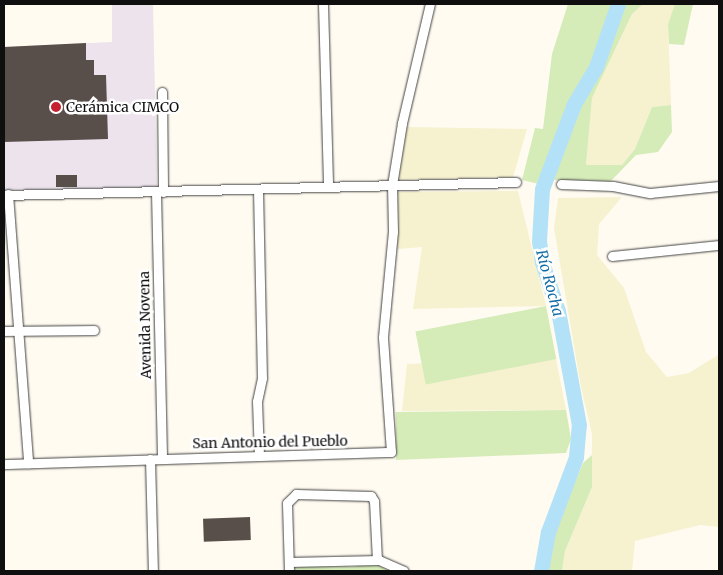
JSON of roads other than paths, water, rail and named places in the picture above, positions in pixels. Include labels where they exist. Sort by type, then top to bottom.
[{"type":"street","points":[[323,4],[328,187]]},
{"type":"street","points":[[392,185],[402,123],[430,4]]},
{"type":"street","name":"Avenida Novena","points":[[162,92],[160,192],[162,458]]},
{"type":"street","points":[[28,463],[20,331],[6,194],[160,192],[516,182]]},
{"type":"street","points":[[561,184],[613,186],[650,193],[719,186]]},
{"type":"street","name":"San Antonio del Pueblo","points":[[4,464],[391,452],[383,337],[393,232],[392,185]]},
{"type":"street","points":[[258,189],[262,378],[257,401],[259,456]]},
{"type":"street","points":[[612,256],[719,245]]},
{"type":"street","points":[[4,331],[94,330]]},
{"type":"street","points":[[150,459],[153,571]]},
{"type":"street","points":[[377,560],[374,501],[371,496],[296,494],[287,503],[289,567],[377,560],[389,562],[404,571]]},
{"type":"waterway","name":"Río Rocha","points":[[541,571],[548,532],[576,457],[579,425],[558,311],[542,262],[539,241],[542,189],[574,104],[596,67],[618,4]]},
{"type":"place","name":"Cerámica CIMCO","points":[[56,107]]}]
